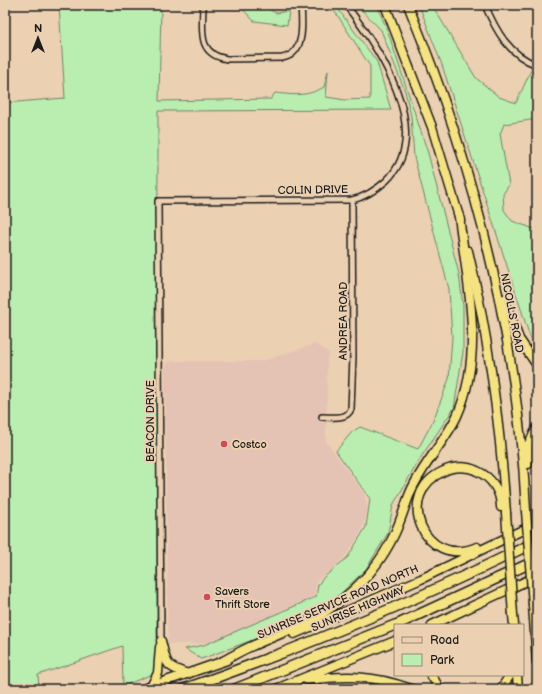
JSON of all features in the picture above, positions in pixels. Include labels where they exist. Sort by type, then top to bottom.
[{"type":"highway","points":[[385,5],[427,112],[459,216],[476,288],[489,357],[498,419],[513,624]]},
{"type":"highway","name":"NICOLLS ROAD","points":[[408,5],[438,81],[458,141],[491,262],[514,384],[526,494],[526,511],[535,576],[535,602]]},
{"type":"highway","points":[[223,661],[251,646],[309,622],[326,611],[358,585],[376,564],[389,544],[416,481],[446,435],[457,415],[469,377],[472,332],[459,216]]},
{"type":"highway","points":[[491,262],[514,328],[525,348],[537,365]]},
{"type":"highway","points":[[526,494],[528,445],[537,428]]},
{"type":"highway","points":[[504,513],[500,497],[490,479],[478,471],[462,467],[447,469],[434,476],[422,492],[418,504],[418,518],[426,535],[435,545],[446,550],[458,552],[469,550],[512,535]]},
{"type":"highway","name":"SUNRISE SERVICE ROAD NORTH","points":[[147,688],[223,661],[353,610],[537,523]]},
{"type":"highway","name":"SUNRISE HIGHWAY","points":[[184,689],[262,661],[357,623],[439,588],[537,541]]},
{"type":"highway","points":[[397,624],[537,560]]},
{"type":"highway","points":[[434,624],[535,576]]},
{"type":"highway","points":[[449,624],[482,602]]},
{"type":"highway","points":[[535,602],[537,662]]},
{"type":"highway","points":[[235,689],[394,625]]},
{"type":"highway","points":[[161,640],[168,665],[173,669],[188,674]]},
{"type":"highway","points":[[147,688],[158,673],[161,640]]},
{"type":"highway","points":[[276,689],[394,641]]},
{"type":"highway","points":[[294,682],[355,676],[379,679],[412,689]]},
{"type":"highway","points":[[432,676],[440,689]]},
{"type":"highway","points":[[501,689],[509,676]]},
{"type":"highway","points":[[517,676],[518,689]]},
{"type":"street","points":[[203,5],[204,46],[219,58],[227,59],[282,58],[290,56],[300,41],[301,5]]},
{"type":"street","name":"COLIN DRIVE","points":[[158,201],[352,200],[367,195],[390,177],[400,162],[405,134],[402,106],[392,78],[370,38],[346,5]]},
{"type":"street","points":[[485,5],[494,28],[502,40],[521,56],[537,65]]},
{"type":"street","name":"ANDREA ROAD","points":[[322,417],[347,415],[352,409],[352,200]]},
{"type":"street","name":"BEACON DRIVE","points":[[158,201],[161,640]]},
{"type":"shaded area","points":[[315,344],[329,353],[327,359],[326,441],[364,494],[367,507],[366,517],[361,531],[347,554],[337,565],[317,580],[313,598],[259,625],[209,643],[168,644],[165,368],[168,363],[173,361],[263,361]]},
{"type":"green space","points":[[59,5],[161,5],[159,101],[271,99],[275,93],[294,95],[306,94],[324,87],[328,71],[326,97],[345,100],[370,99],[370,66],[336,13],[326,5],[335,5],[377,62],[391,110],[158,111],[157,672],[123,686],[122,646],[38,675],[39,689],[5,689],[5,103],[65,98]]},
{"type":"green space","points":[[239,5],[261,5],[276,13],[289,11],[287,25],[254,21]]},
{"type":"green space","points":[[357,5],[377,5],[389,35],[428,153],[459,274],[463,306],[463,352],[454,408],[421,457],[393,505],[388,533],[366,569],[332,602],[299,623],[201,659],[185,649],[204,645],[316,597],[318,585],[323,578],[348,557],[366,527],[370,499],[336,451],[352,432],[360,427],[418,449],[433,421],[449,379],[452,337],[449,289],[414,157],[411,116],[405,91],[381,30]]},
{"type":"green space","points":[[419,5],[432,5],[476,78],[499,97],[516,103],[533,66],[537,68],[537,119],[504,124],[500,134],[509,185],[503,194],[504,210],[512,221],[537,230],[537,349],[531,340],[442,65]]},
{"type":"place","name":"Costco","points":[[224,444]]},
{"type":"place","name":"Savers Thrift Store","points":[[207,597]]}]
